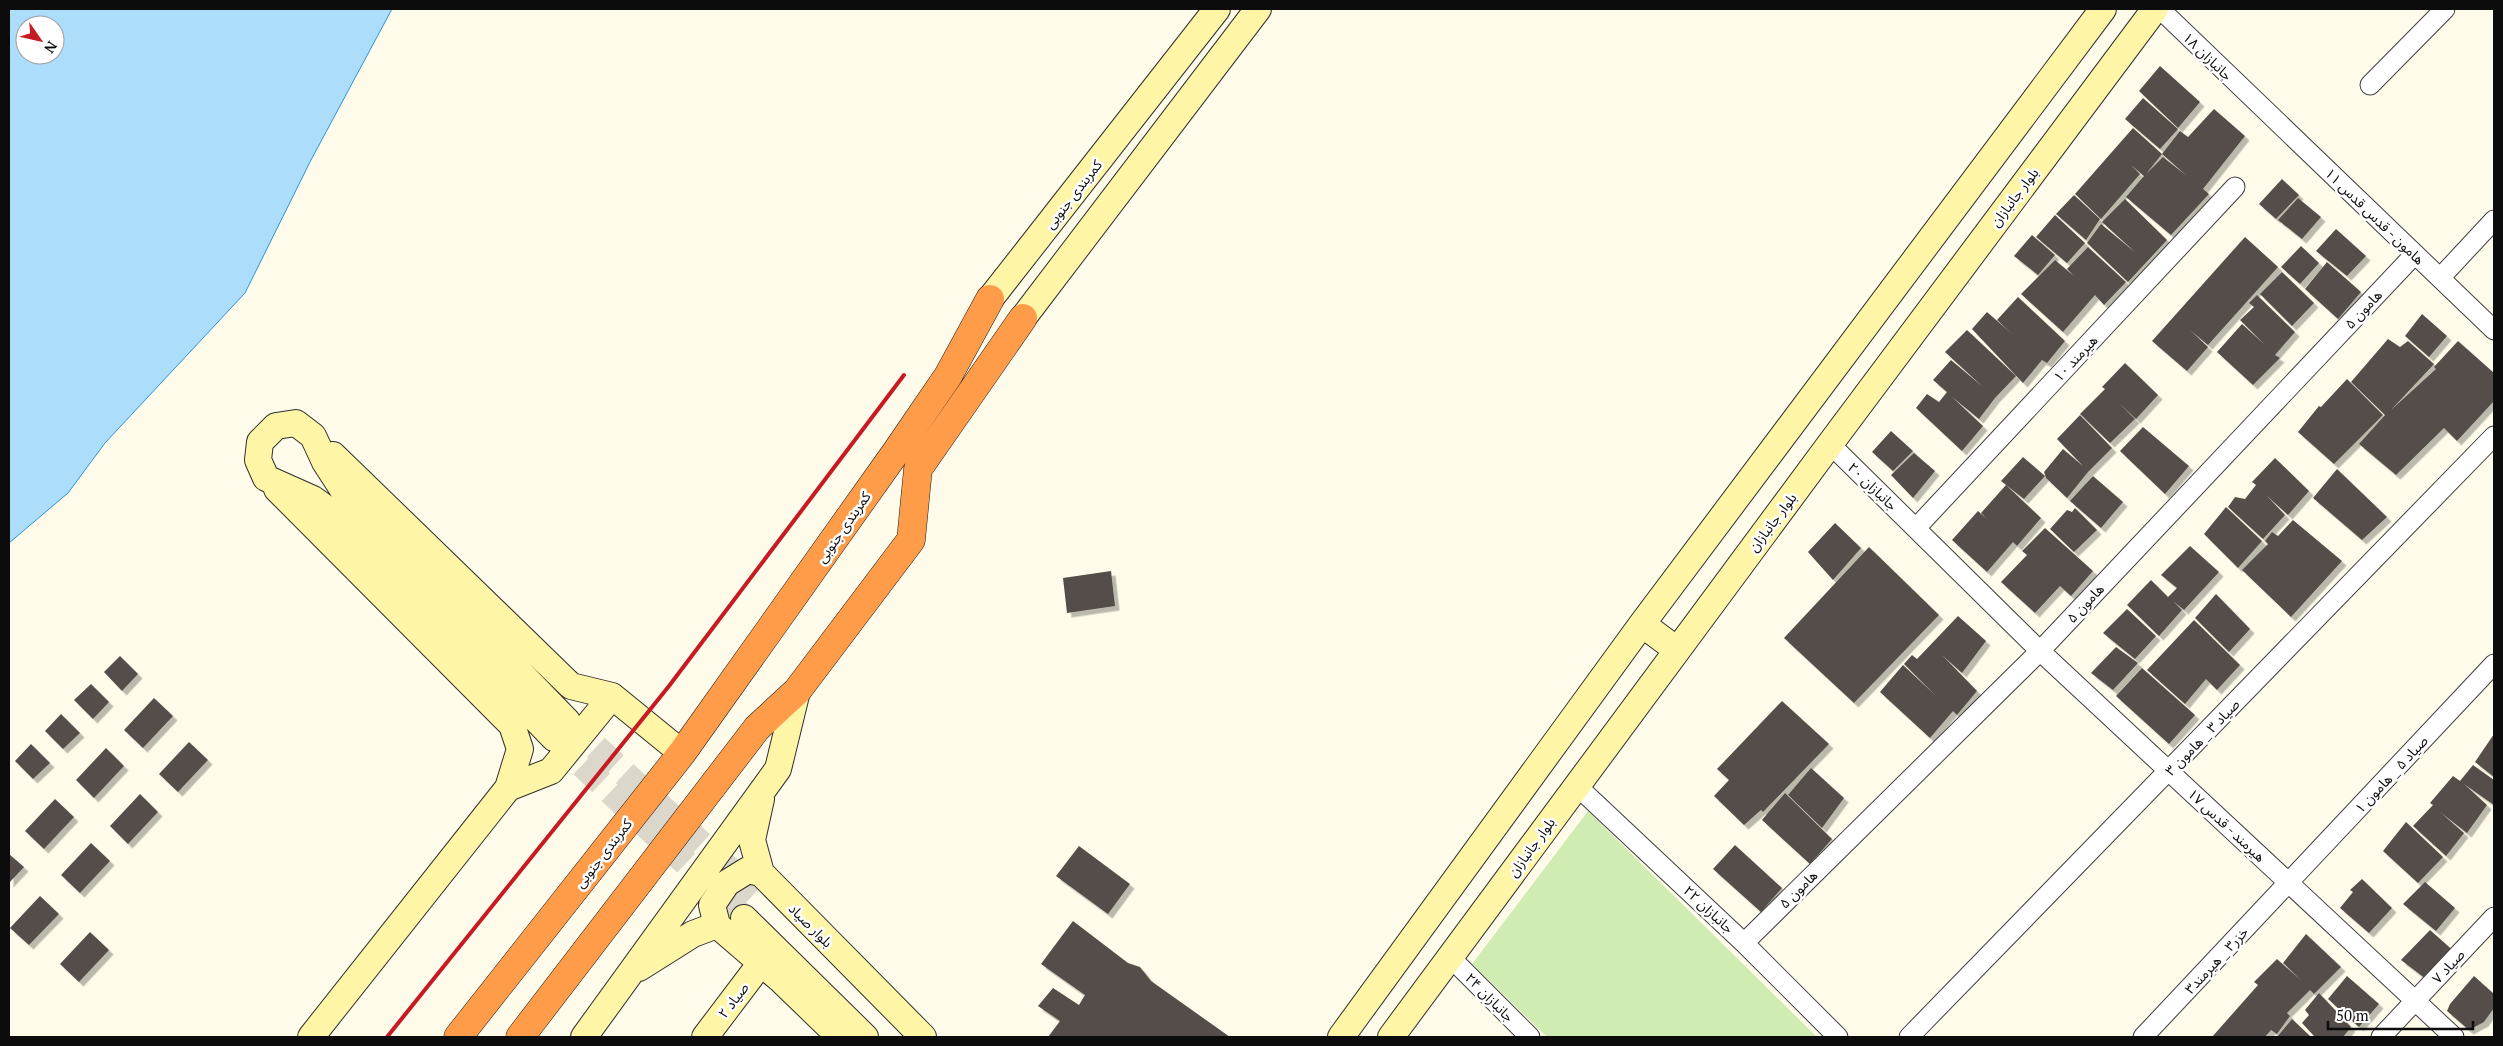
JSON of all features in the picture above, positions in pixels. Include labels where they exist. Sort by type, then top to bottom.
[{"type":"highway","name":"کمربندی جنوبی","points":[[458,1037],[682,753],[948,376],[990,300]]},
{"type":"highway","points":[[520,1037],[757,728],[797,691],[911,540],[918,470],[1023,318]]},
{"type":"highway","points":[[948,376],[972,394]]},
{"type":"main road","name":"کمربندی جنوبی","points":[[990,300],[1217,9]]},
{"type":"main road","points":[[1023,318],[1258,9]]},
{"type":"main road","points":[[1341,1037],[1642,624],[2103,9]]},
{"type":"main road","name":"بلوار جانبازان","points":[[1391,1037],[2155,9]]},
{"type":"main road","points":[[1153,92],[1179,112]]},
{"type":"main road","points":[[1040,235],[1070,257]]},
{"type":"main road","points":[[310,1037],[508,788],[520,749],[512,725],[266,478],[258,460],[260,442],[276,426],[296,423],[313,436],[571,686],[612,696],[682,753]]},
{"type":"main road","points":[[266,478],[313,499],[346,523],[561,729],[345,493],[313,436]]},
{"type":"main road","points":[[1642,624],[1677,650]]},
{"type":"main road","points":[[584,1037],[778,769],[797,691]]},
{"type":"main road","points":[[508,788],[551,771],[612,696]]},
{"type":"main road","name":"بلوار صیاد","points":[[763,789],[752,840],[758,883],[923,1037]]},
{"type":"main road","points":[[840,1037],[761,963],[717,925],[712,905],[727,883],[748,870],[898,1037]]},
{"type":"main road","points":[[744,918],[865,1037]]},
{"type":"main road","points":[[628,975],[693,934],[717,925]]},
{"type":"main road","name":"صیاد ۲","points":[[706,1037],[761,963]]},
{"type":"street","name":"جانبازان ۱۸","points":[[2160,9],[2257,103]]},
{"type":"street","points":[[2370,85],[2445,9]]},
{"type":"street","name":"هامون - قدس قدس ۱۱","points":[[2257,103],[2494,330]]},
{"type":"street","name":"هیرمند ۱۰","points":[[1916,528],[2235,187]]},
{"type":"street","points":[[2440,278],[2494,220]]},
{"type":"street","name":"هامون ۵","points":[[1744,943],[2040,651],[2415,254]]},
{"type":"street","name":"صیاد ۳ _ هامون ۳","points":[[1909,1037],[2494,436]]},
{"type":"street","name":"جانبازان ۲۰","points":[[1830,444],[1916,528]]},
{"type":"street","name":"هیرمند - قدس ۱۷","points":[[1916,528],[2040,651],[2454,1037]]},
{"type":"street","name":"صیاد ۵ _ هامون ۱","points":[[2288,883],[2494,664]]},
{"type":"street","name":"جانبازان ۲۲","points":[[1577,786],[1744,943],[1838,1037]]},
{"type":"street","name":"خزر۳ _ هیرمند۳","points":[[2143,1037],[2288,883]]},
{"type":"street","name":"صیاد ۷","points":[[2381,1037],[2494,917]]},
{"type":"street","name":"جانبازان ۲۴","points":[[1450,957],[1530,1037]]},
{"type":"green space","points":[[1588,811],[1817,1037],[1547,1037],[1472,964]]},
{"type":"water","points":[[9,9],[392,9],[311,160],[245,293],[105,443],[68,493],[9,543]]},
{"type":"building","points":[[2160,66],[2200,102],[2178,128],[2139,91]]},
{"type":"building","points":[[2143,98],[2178,129],[2160,149],[2125,119]]},
{"type":"building","points":[[2214,109],[2245,136],[2203,189],[2209,194],[2171,235],[2126,197],[2144,176],[2131,165],[2140,174],[2101,219],[2075,194],[2133,128],[2162,154],[2180,131],[2188,137]],"holes":[[[2162,154],[2187,176],[2163,157],[2146,174]]]},
{"type":"building","points":[[2282,179],[2299,195],[2276,219],[2259,204]]},
{"type":"building","points":[[2074,195],[2100,219],[2086,240],[2056,214]]},
{"type":"building","points":[[2298,198],[2321,217],[2302,239],[2278,220]]},
{"type":"building","points":[[2125,199],[2167,240],[2128,282],[2087,243],[2101,224],[2136,253],[2102,222]]},
{"type":"building","points":[[2055,215],[2085,243],[2067,263],[2036,237]]},
{"type":"building","points":[[2336,229],[2366,256],[2347,276],[2316,251]]},
{"type":"building","points":[[2032,235],[2055,255],[2038,275],[2014,256]]},
{"type":"building","points":[[2245,237],[2278,267],[2208,345],[2190,330],[2208,347],[2187,371],[2152,341]]},
{"type":"building","points":[[2301,246],[2319,263],[2300,284],[2281,267]]},
{"type":"building","points":[[2088,247],[2126,282],[2104,305],[2095,295],[2063,332],[2021,294],[2055,260],[2074,276],[2067,269]]},
{"type":"building","points":[[2327,262],[2361,292],[2338,319],[2305,289]]},
{"type":"building","points":[[2282,272],[2314,303],[2292,326],[2260,294]]},
{"type":"building","points":[[2257,295],[2295,332],[2275,355],[2280,358],[2253,385],[2217,352],[2242,324],[2265,345],[2240,320],[2254,307],[2249,303]]},
{"type":"building","points":[[2018,297],[2065,341],[2047,363],[2042,360],[2023,383],[1972,329],[1987,312],[2012,334],[1997,320]]},
{"type":"building","points":[[2422,314],[2447,336],[2429,357],[2405,336]]},
{"type":"building","points":[[1967,330],[2016,376],[1995,398],[1979,419],[1951,396],[1983,426],[1962,451],[1916,408],[1927,394],[1939,402],[1947,392],[1933,380],[1951,360],[1983,387],[1945,352]]},
{"type":"building","points":[[2388,339],[2400,347],[2408,341],[2434,364],[2391,410],[2436,369],[2434,367],[2458,341],[2494,373],[2494,401],[2457,441],[2444,428],[2396,475],[2359,444],[2385,415],[2351,382]]},
{"type":"building","points":[[2125,363],[2158,395],[2136,419],[2119,403],[2135,419],[2110,443],[2080,414],[2105,389],[2102,387]]},
{"type":"building","points":[[2347,379],[2383,415],[2334,464],[2298,432],[2319,406],[2321,407]]},
{"type":"building","points":[[2080,415],[2112,448],[2088,472],[2067,498],[2046,478],[2044,472],[2063,449],[2083,466],[2057,439]]},
{"type":"building","points":[[2143,427],[2189,466],[2165,494],[2120,451]]},
{"type":"building","points":[[1891,431],[1913,451],[1893,471],[1872,452]]},
{"type":"building","points":[[1914,453],[1935,471],[1913,498],[1891,475]]},
{"type":"building","points":[[2023,457],[2045,476],[2024,499],[2001,481]]},
{"type":"building","points":[[2275,458],[2309,491],[2288,515],[2266,495],[2285,515],[2263,539],[2228,507],[2235,497],[2245,499],[2256,485],[2252,482]]},
{"type":"building","points":[[2337,469],[2387,517],[2362,540],[2313,498]]},
{"type":"building","points":[[2093,476],[2123,502],[2101,528],[2070,501]]},
{"type":"building","points":[[2006,485],[2041,518],[2017,546],[2013,542],[1987,572],[1952,540],[1978,511],[1987,519],[1981,513]]},
{"type":"building","points":[[2226,507],[2262,541],[2238,568],[2204,534]]},
{"type":"building","points":[[2075,508],[2097,530],[2074,552],[2050,529],[2067,510],[2072,512]]},
{"type":"building","points":[[2293,520],[2342,561],[2291,617],[2242,570],[2268,544],[2265,541],[2272,532],[2278,536]]},
{"type":"building","points":[[1835,523],[1861,548],[1833,580],[1808,552]]},
{"type":"building","points":[[2045,528],[2093,571],[2071,596],[2060,586],[2035,613],[2001,582],[2027,555],[2022,551]]},
{"type":"building","points":[[2190,546],[2219,572],[2184,610],[2173,601],[2182,610],[2159,636],[2127,605],[2151,580],[2168,597],[2177,588],[2161,575]]},
{"type":"building","points":[[1869,547],[1939,615],[1854,703],[1784,638]]},
{"type":"building","points":[[1111,571],[1115,606],[1067,613],[1063,578]]},
{"type":"building","points":[[2216,594],[2250,629],[2229,652],[2195,618]]},
{"type":"building","points":[[2127,609],[2156,636],[2135,659],[2103,633]]},
{"type":"building","points":[[1958,616],[1986,641],[1962,673],[1942,655],[1977,691],[1957,715],[1953,711],[1930,738],[1880,692],[1903,665],[1936,696],[1904,664],[1912,655],[1917,659]]},
{"type":"building","points":[[2194,620],[2240,665],[2217,690],[2206,679],[2185,704],[2147,670]]},
{"type":"building","points":[[2116,647],[2138,663],[2113,690],[2091,673]]},
{"type":"building","points":[[120,656],[138,674],[122,691],[104,672]]},
{"type":"building","points":[[2142,668],[2195,715],[2169,744],[2116,696]]},
{"type":"building","points":[[91,684],[109,702],[93,719],[74,700]]},
{"type":"building","points":[[154,698],[173,716],[143,748],[124,730]]},
{"type":"building","points":[[1782,701],[1829,744],[1763,812],[1761,810],[1744,825],[1714,796],[1729,780],[1717,769]]},
{"type":"building","points":[[61,714],[80,733],[63,749],[45,731]]},
{"type":"building","points":[[2494,734],[2494,777],[2475,762]]},
{"type":"building","points":[[189,742],[208,760],[178,792],[159,774]]},
{"type":"building","points":[[31,744],[50,763],[33,779],[15,761]]},
{"type":"building","points":[[106,748],[124,766],[94,798],[76,780]]},
{"type":"building","points":[[2473,765],[2494,780],[2494,805],[2464,784],[2487,805],[2467,833],[2440,812],[2464,833],[2446,856],[2413,826],[2433,805],[2430,803],[2453,776],[2460,781]]},
{"type":"building","points":[[1811,768],[1844,798],[1822,828],[1788,795]]},
{"type":"building","points":[[1785,793],[1832,839],[1810,864],[1762,820]]},
{"type":"building","points":[[140,794],[158,812],[128,844],[110,826]]},
{"type":"building","points":[[55,799],[74,817],[44,849],[25,831]]},
{"type":"building","points":[[2406,822],[2443,857],[2418,883],[2383,851]]},
{"type":"building","points":[[91,843],[110,861],[80,893],[61,875]]},
{"type":"building","points":[[1735,845],[1782,888],[1761,912],[1713,869]]},
{"type":"building","points":[[1079,846],[1130,884],[1108,914],[1056,876]]},
{"type":"building","points":[[9,854],[24,867],[9,883]]},
{"type":"building","points":[[2362,879],[2392,908],[2369,933],[2340,908],[2353,892],[2350,890]]},
{"type":"building","points":[[2425,882],[2455,908],[2436,931],[2403,904]]},
{"type":"building","points":[[40,896],[59,914],[29,945],[10,928]]},
{"type":"building","points":[[1073,921],[1128,963],[1140,967],[1151,981],[1230,1037],[1048,1037],[1060,1021],[1038,1006],[1053,988],[1079,1005],[1085,995],[1041,964]]},
{"type":"building","points":[[2430,930],[2457,954],[2430,982],[2401,960]]},
{"type":"building","points":[[90,932],[109,950],[79,982],[60,964]]},
{"type":"building","points":[[2306,934],[2341,967],[2314,994],[2310,990],[2287,1013],[2290,1016],[2277,1034],[2271,1030],[2265,1037],[2212,1037],[2258,985],[2254,982],[2277,959],[2302,981],[2283,963]]},
{"type":"building","points":[[2347,976],[2379,1004],[2359,1027],[2328,999]]},
{"type":"building","points":[[2474,976],[2494,994],[2494,1008],[2484,1022],[2469,1030],[2447,1011],[2450,1004]]},
{"type":"building","points":[[2319,993],[2351,1027],[2343,1037],[2315,1037],[2302,1023],[2309,1015],[2305,1010]]},
{"type":"building","points":[[2292,1019],[2311,1037],[2277,1037]]},
{"type":"tunnel","points":[[567,721],[755,893]]},
{"type":"tunnel","points":[[554,738],[744,918]]},
{"type":"railway","points":[[387,1037],[669,686],[904,375]]}]
